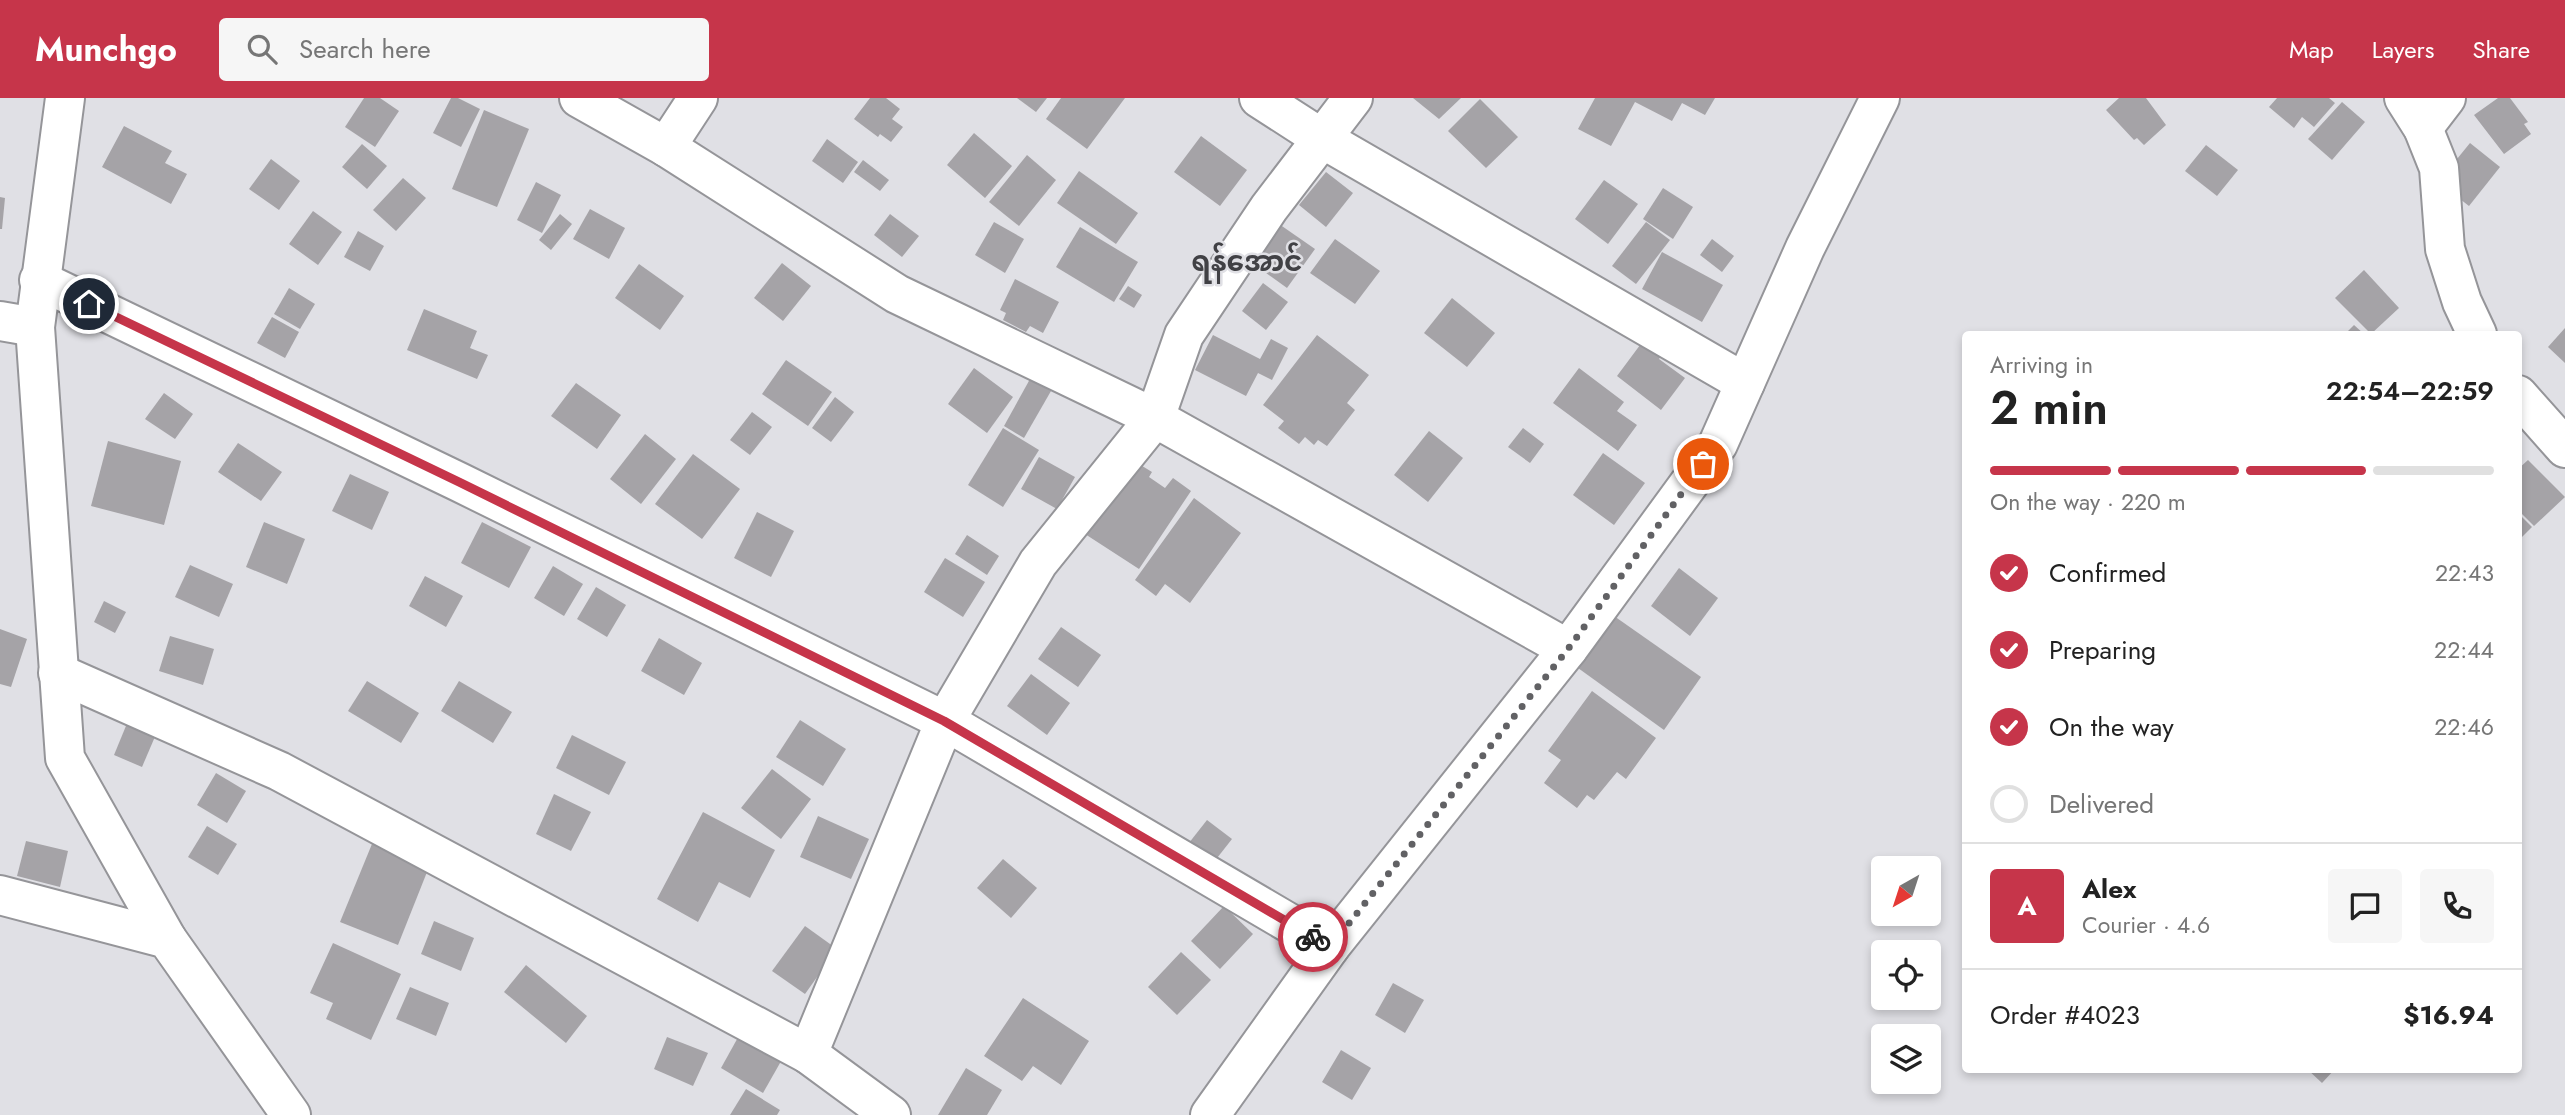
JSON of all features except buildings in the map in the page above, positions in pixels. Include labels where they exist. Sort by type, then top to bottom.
[{"type":"street","points":[[65,98],[39,280],[17,324],[58,673],[65,758],[167,939],[291,1115]]},
{"type":"street","points":[[579,98],[666,147],[897,293],[1155,418],[1568,649]]},
{"type":"street","points":[[666,147],[698,98]]},
{"type":"street","points":[[1259,98],[1321,138],[1745,383]]},
{"type":"street","points":[[808,1054],[944,721],[1038,562],[1155,418],[1184,335],[1269,208],[1353,98]]},
{"type":"street","points":[[1210,1115],[1330,947],[1568,649],[1718,444],[1805,248],[1880,98]]},
{"type":"street","points":[[2424,108],[2439,168],[2445,249],[2462,302],[2476,331]]},
{"type":"street","points":[[39,280],[459,482],[944,721],[1330,947]]},
{"type":"street","points":[[2522,400],[2565,448]]},
{"type":"street","points":[[58,673],[279,771],[808,1054],[891,1115]]},
{"type":"street","points":[[0,895],[167,939]]},
{"type":"way so far","points":[[1313,937],[1330,947],[1568,649],[1703,464]]},
{"type":"district","name":"ရန်အောင်","points":[[1247,261]]},
{"type":"route","points":[[89,304],[459,482],[944,721],[1313,937]]}]
